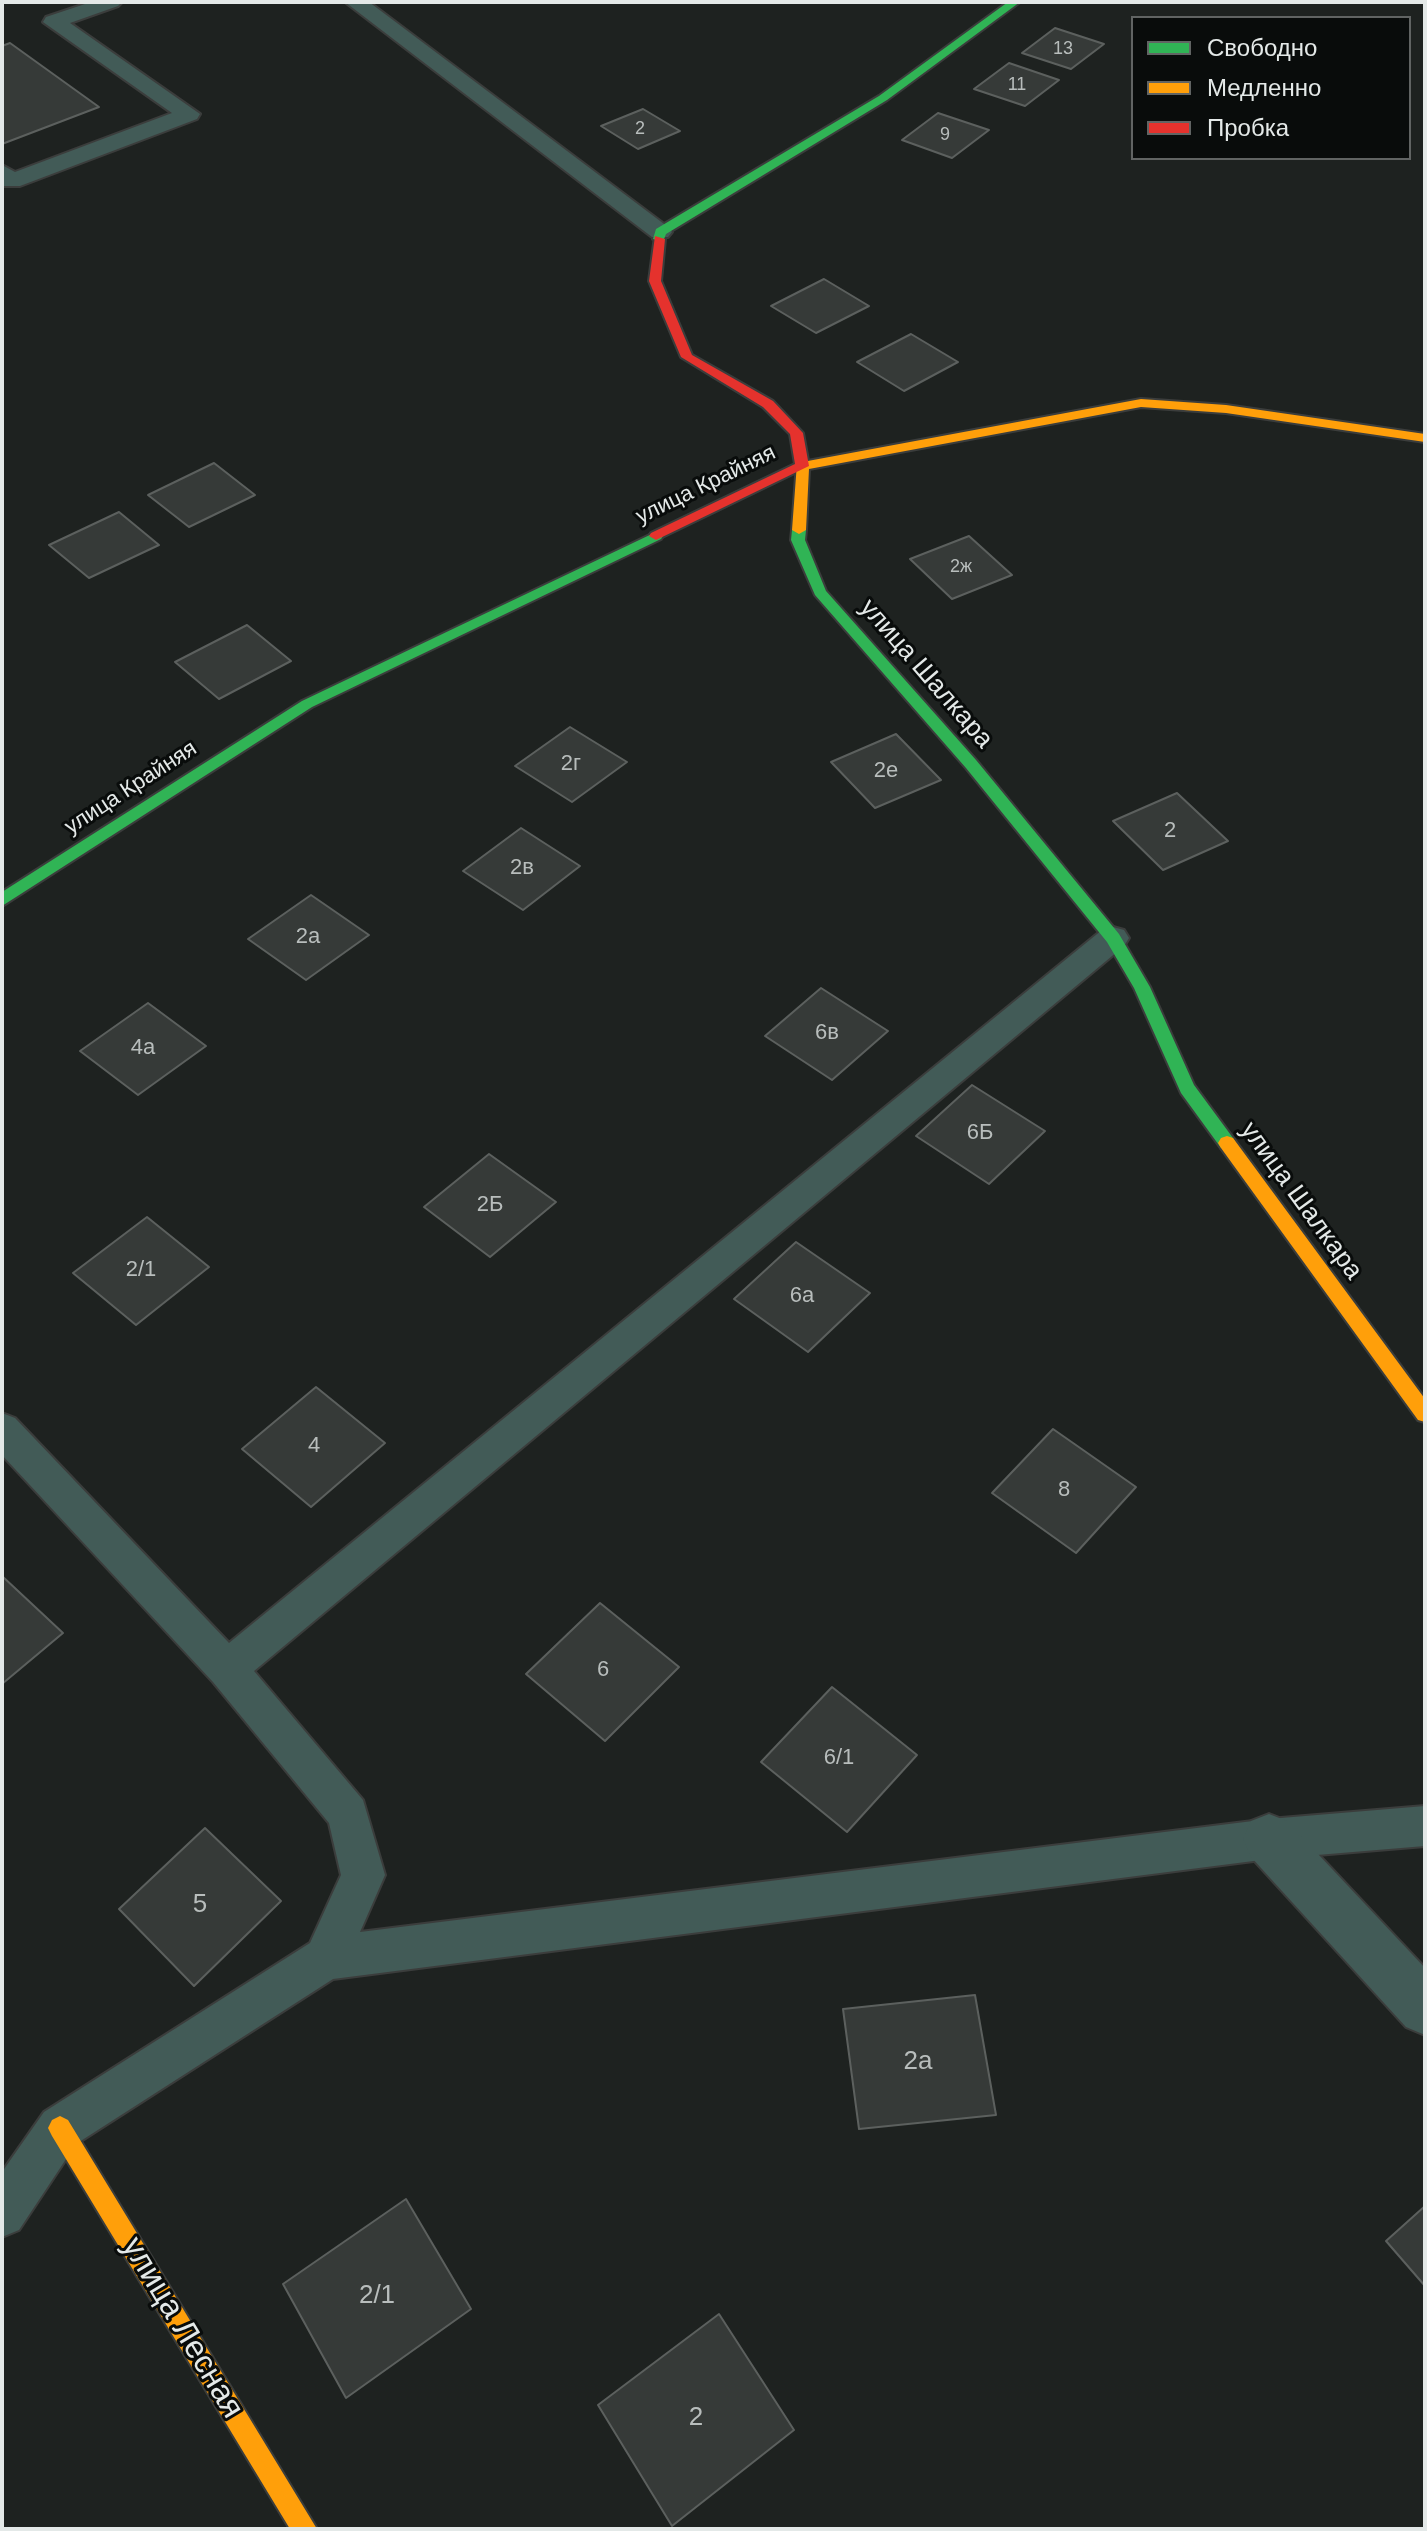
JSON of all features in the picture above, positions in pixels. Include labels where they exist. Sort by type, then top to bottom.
[{"type":"street","points":[[660,232],[883,98],[1015,2]]},
{"type":"street","name":"улица Крайняя","points":[[2,900],[307,704],[802,466],[796,433],[768,404],[687,357],[655,281],[660,232]]},
{"type":"street","points":[[802,466],[1141,403],[1226,409],[1425,438]]},
{"type":"street","name":"улица Шалкара","points":[[802,466],[798,540],[820,592],[971,764],[1113,938],[1142,987],[1187,1088],[1425,1414]]},
{"type":"street","points":[[1269,1839],[1425,2008]]},
{"type":"street","name":"улица Лесная","points":[[60,2128],[304,2529]]},
{"type":"lane","points":[[2,172],[12,181],[189,114],[54,22],[111,2]]},
{"type":"lane","points":[[356,2],[660,232]]},
{"type":"lane","points":[[227,1669],[1113,938]]},
{"type":"lane","points":[[2,1429],[227,1669],[348,1814],[363,1875],[326,1958]]},
{"type":"lane","points":[[2,2213],[60,2128],[326,1958],[1269,1839],[1425,1826]]},
{"type":"building","points":[[1055,28],[1104,44],[1071,69],[1022,53]]},
{"type":"building","points":[[10,43],[99,107],[2,144],[2,46]]},
{"type":"building","points":[[1009,63],[1059,80],[1025,106],[974,89]]},
{"type":"building","points":[[643,109],[680,131],[638,149],[601,126]]},
{"type":"building","points":[[938,113],[989,130],[952,158],[902,140]]},
{"type":"building","points":[[824,279],[869,306],[816,333],[771,306]]},
{"type":"building","points":[[911,334],[958,362],[904,391],[857,362]]},
{"type":"building","points":[[214,463],[255,495],[189,527],[148,495]]},
{"type":"building","points":[[119,512],[159,545],[89,578],[49,545]]},
{"type":"building","points":[[969,536],[1012,575],[952,599],[910,559]]},
{"type":"building","points":[[247,625],[291,661],[219,699],[175,662]]},
{"type":"building","points":[[570,727],[627,762],[572,802],[515,766]]},
{"type":"building","points":[[896,734],[941,780],[875,808],[831,762]]},
{"type":"building","points":[[1177,793],[1228,841],[1163,870],[1113,821]]},
{"type":"building","points":[[521,828],[580,866],[523,910],[463,871]]},
{"type":"building","points":[[311,895],[369,935],[306,980],[248,939]]},
{"type":"building","points":[[821,988],[888,1031],[832,1080],[765,1036]]},
{"type":"building","points":[[148,1003],[206,1046],[138,1095],[80,1051]]},
{"type":"building","points":[[972,1085],[1045,1131],[989,1184],[916,1136]]},
{"type":"building","points":[[489,1154],[556,1202],[490,1257],[424,1207]]},
{"type":"building","points":[[147,1217],[209,1267],[136,1325],[73,1273]]},
{"type":"building","points":[[796,1242],[870,1293],[808,1352],[734,1299]]},
{"type":"building","points":[[316,1387],[385,1443],[311,1507],[242,1449]]},
{"type":"building","points":[[1053,1429],[1136,1487],[1076,1553],[992,1493]]},
{"type":"building","points":[[2,1576],[63,1633],[2,1684]]},
{"type":"building","points":[[600,1603],[679,1667],[605,1741],[526,1674]]},
{"type":"building","points":[[832,1687],[917,1755],[847,1832],[761,1762]]},
{"type":"building","points":[[205,1828],[281,1901],[194,1986],[119,1909]]},
{"type":"building","points":[[975,1995],[996,2115],[859,2129],[843,2009]]},
{"type":"building","points":[[406,2199],[471,2309],[346,2398],[283,2284]]},
{"type":"building","points":[[1425,2206],[1425,2286],[1386,2241]]},
{"type":"building","points":[[719,2314],[794,2430],[672,2526],[598,2405]]},
{"type":"traffic: fast","points":[[659,239],[660,232],[883,98],[1015,2]]},
{"type":"traffic: fast","points":[[799,530],[798,540],[820,592],[971,764],[1113,938],[1142,987],[1187,1088],[1227,1143]]},
{"type":"traffic: fast","points":[[2,900],[307,704],[656,536]]},
{"type":"traffic: slow","points":[[799,530],[802,466],[1141,403],[1226,409],[1425,438]]},
{"type":"traffic: slow","points":[[1227,1143],[1425,1414]]},
{"type":"traffic: slow","points":[[60,2128],[304,2529]]},
{"type":"traffic: jam","points":[[656,536],[802,466],[796,433],[768,404],[687,357],[655,281],[659,239]]}]
